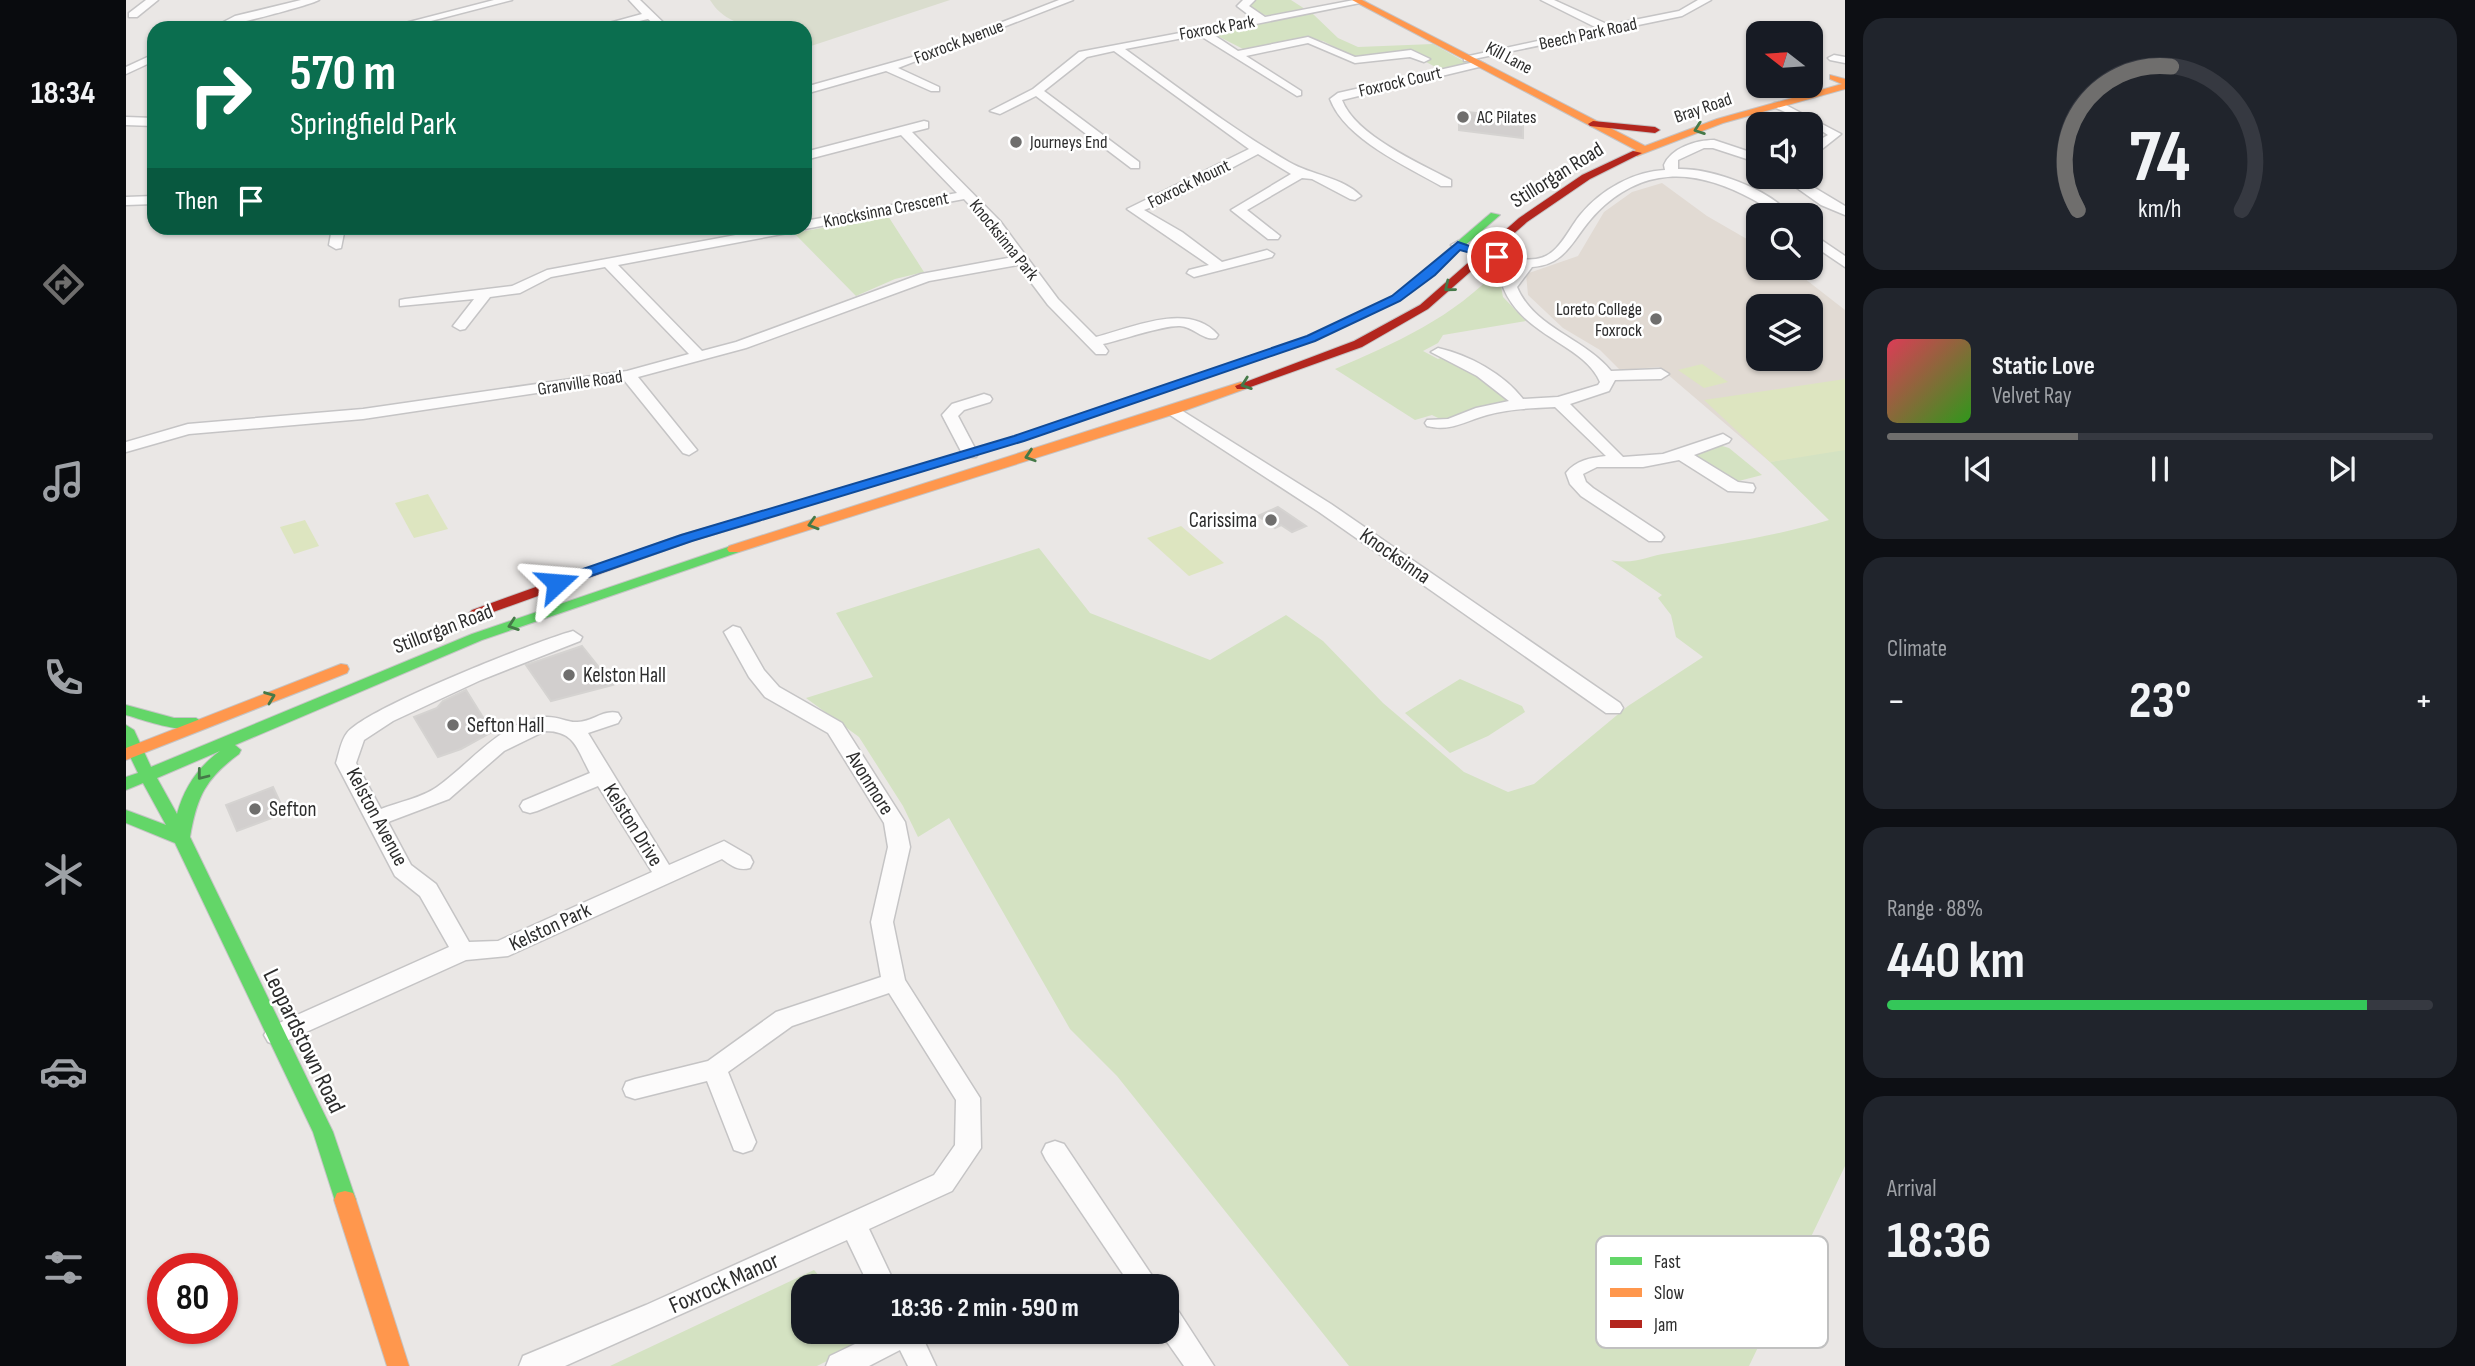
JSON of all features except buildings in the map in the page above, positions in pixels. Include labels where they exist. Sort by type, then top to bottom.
[{"type":"main road","name":"Kill Lane","points":[[1358,1],[1625,141],[1652,142]]},
{"type":"main road","name":"Bray Road","points":[[1824,82],[1842,79]]},
{"type":"main road","name":"Bray Road","points":[[1625,141],[1652,142],[1778,105],[1842,79]]},
{"type":"main road","name":"Bray Road","points":[[1652,142],[1724,107],[1759,98]]},
{"type":"main road","points":[[1593,124],[1652,142]]},
{"type":"main road","name":"Stillorgan Road","points":[[1593,124],[1603,147],[1625,141]]},
{"type":"main road","name":"Stillorgan Road","points":[[126,784],[477,637],[797,529],[1173,410],[1358,344],[1424,307],[1523,220],[1556,196],[1652,142]]},
{"type":"main road","name":"Stillorgan Road","points":[[1396,299],[1512,203]]},
{"type":"main road","name":"Stillorgan Road","points":[[467,617],[674,543],[766,515]]},
{"type":"main road","points":[[131,752],[352,664]]},
{"type":"main road","points":[[126,710],[174,723],[207,722]]},
{"type":"main road","points":[[126,816],[181,838],[192,789],[210,765],[278,722]]},
{"type":"main road","name":"Leopardstown Road","points":[[126,730],[131,752],[147,775],[181,838],[323,1132],[398,1366]]},
{"type":"street","points":[[133,15],[153,0]]},
{"type":"street","points":[[267,0],[283,7]]},
{"type":"street","points":[[232,21],[314,0]]},
{"type":"street","points":[[420,21],[507,0]]},
{"type":"street","points":[[634,0],[656,21]]},
{"type":"street","name":"Foxrock Avenue","points":[[812,89],[890,68],[1068,0]]},
{"type":"street","points":[[1250,0],[1242,6],[1263,20]]},
{"type":"street","points":[[1546,0],[1608,29]]},
{"type":"street","name":"Beech Park Road","points":[[1474,61],[1682,13],[1706,0]]},
{"type":"street","name":"Foxrock Park","points":[[996,110],[1037,91],[1083,54],[1358,1]]},
{"type":"street","points":[[625,21],[650,15]]},
{"type":"street","points":[[1200,31],[1297,93]]},
{"type":"street","points":[[1238,54],[1308,40],[1318,41],[1355,61],[1411,53],[1424,59]]},
{"type":"street","points":[[1115,47],[1295,177]]},
{"type":"street","points":[[126,71],[147,60]]},
{"type":"street","name":"Foxrock Court","points":[[1446,183],[1366,134],[1345,117],[1336,104],[1336,99],[1474,61]]},
{"type":"street","name":"Foxrock Avenue","points":[[890,68],[934,89]]},
{"type":"street","points":[[1037,91],[1135,165]]},
{"type":"street","points":[[1778,105],[1793,112]]},
{"type":"street","points":[[126,121],[147,122]]},
{"type":"street","points":[[812,154],[924,125]]},
{"type":"street","points":[[1823,129],[1830,133],[1823,141]]},
{"type":"street","name":"Knocksinna Park","points":[[904,131],[995,224],[1053,302],[1096,347],[1180,321],[1202,328],[1212,335]]},
{"type":"street","points":[[1672,172],[1670,164],[1673,158],[1702,144],[1714,144],[1746,155]]},
{"type":"street","name":"Foxrock Mount","points":[[1219,266],[1177,235],[1134,209],[1168,196],[1258,149]]},
{"type":"street","points":[[1458,246],[1485,254],[1538,263],[1555,256],[1588,214],[1647,174],[1672,172],[1709,176],[1767,203]]},
{"type":"street","points":[[1273,236],[1238,210],[1295,177],[1315,176],[1355,196]]},
{"type":"street","points":[[1808,189],[1845,211]]},
{"type":"street","name":"Knocksinna Crescent","points":[[812,224],[967,195]]},
{"type":"street","points":[[126,201],[147,200]]},
{"type":"street","points":[[336,245],[337,235]]},
{"type":"street","name":"Knocksinna Crescent","points":[[486,293],[515,290],[547,274],[755,235]]},
{"type":"street","points":[[1823,246],[1845,263]]},
{"type":"street","points":[[1194,273],[1267,254]]},
{"type":"street","name":"Granville Road","points":[[126,447],[188,429],[363,414],[628,375],[700,357],[810,320],[914,280],[1021,260]]},
{"type":"street","points":[[608,262],[700,357]]},
{"type":"street","points":[[1433,423],[1450,424],[1482,411],[1518,404],[1559,402],[1604,388],[1608,382],[1608,376],[1596,363],[1535,321],[1510,291],[1512,281],[1524,271],[1526,262]]},
{"type":"street","points":[[405,303],[486,293]]},
{"type":"street","points":[[460,326],[486,293]]},
{"type":"street","points":[[1438,352],[1454,356],[1490,379],[1518,404]]},
{"type":"street","points":[[1608,376],[1661,374]]},
{"type":"street","points":[[628,375],[689,450]]},
{"type":"street","points":[[970,454],[958,440],[956,424],[950,415],[958,407],[985,399]]},
{"type":"street","points":[[1559,402],[1609,449],[1618,461]]},
{"type":"street","name":"Knocksinna","points":[[1173,410],[1325,508],[1614,708]]},
{"type":"street","points":[[1655,537],[1587,492],[1574,478],[1574,473],[1585,464],[1644,462],[1681,454],[1723,439]]},
{"type":"street","points":[[1681,454],[1734,487],[1747,488]]},
{"type":"street","name":"Avonmore","points":[[733,632],[756,673],[772,692],[835,728],[894,822],[899,847],[882,922],[894,982],[968,1098],[968,1148],[943,1182],[853,1225]]},
{"type":"street","name":"Kelston Avenue","points":[[463,951],[453,938],[428,890],[403,870],[346,762],[355,736],[386,716],[452,685],[573,637]]},
{"type":"street","points":[[375,819],[442,793],[498,746],[526,730],[542,724],[562,724],[582,739],[611,718]]},
{"type":"street","name":"Kelston Drive","points":[[582,739],[602,776],[664,874]]},
{"type":"street","name":"Kelston Drive","points":[[530,806],[602,776]]},
{"type":"street","name":"Kelston Park","points":[[276,1035],[463,951],[500,950],[724,849],[742,862]]},
{"type":"street","points":[[635,1089],[715,1069],[784,1019],[894,982]]},
{"type":"street","points":[[715,1069],[743,1142]]},
{"type":"street","points":[[1055,1152],[1138,1274]]},
{"type":"street","points":[[853,1225],[877,1274]]},
{"type":"street","name":"Foxrock Manor","points":[[533,1366],[853,1225]]},
{"type":"street","points":[[1179,1335],[1200,1366]]},
{"type":"street","points":[[840,1366],[883,1344]]},
{"type":"street","points":[[912,1344],[922,1366]]},
{"type":"shaded area","points":[[710,0],[950,0],[812,46],[812,21],[736,21],[718,11]]},
{"type":"shaded area","name":"Loreto College Foxrock","points":[[1662,183],[1707,216],[1746,238],[1746,280],[1806,280],[1845,310],[1845,450],[1770,462],[1659,367],[1620,370],[1600,350],[1563,328],[1528,295],[1526,274],[1578,256],[1604,212],[1632,192]]},
{"type":"green space","points":[[1256,0],[1291,0],[1305,9],[1267,16],[1246,4]]},
{"type":"green space","points":[[1313,14],[1338,38],[1358,47],[1433,44],[1467,63],[1439,69],[1406,51],[1354,57],[1323,41],[1305,38],[1245,50],[1210,32]]},
{"type":"green space","points":[[888,216],[924,272],[895,279],[856,296],[796,235],[812,235],[812,230]]},
{"type":"green space","points":[[1499,268],[1512,270],[1500,282],[1503,297],[1526,321],[1443,335],[1438,343],[1423,351],[1438,359],[1443,357],[1493,384],[1509,401],[1444,421],[1432,415],[1415,420],[1335,369],[1423,328],[1463,301]]},
{"type":"green space","points":[[1702,364],[1728,382],[1704,388],[1678,370]]},
{"type":"green space","points":[[1845,379],[1845,450],[1770,462],[1704,400]]},
{"type":"green space","points":[[1719,445],[1729,448],[1762,475],[1735,482],[1693,457],[1695,452]]},
{"type":"green space","points":[[1845,449],[1845,1166],[1811,1236],[1596,1236],[1596,1348],[1758,1348],[1749,1366],[1349,1366],[1117,1076],[1070,1029],[949,818],[918,837],[903,806],[859,737],[806,698],[873,677],[836,613],[1039,548],[1090,613],[1210,660],[1286,615],[1323,641],[1383,703],[1464,772],[1508,792],[1534,784],[1628,706],[1703,657],[1676,637],[1671,615],[1658,598],[1662,595],[1611,560],[1634,561],[1769,535],[1829,520],[1770,462]]},
{"type":"green space","points":[[428,494],[448,529],[414,538],[395,503]]},
{"type":"green space","points":[[305,520],[319,546],[294,554],[280,527]]},
{"type":"green space","points":[[1181,526],[1224,563],[1189,576],[1147,538]]},
{"type":"green space","points":[[1460,679],[1522,706],[1525,712],[1488,736],[1450,753],[1405,713]]},
{"type":"green space","points":[[791,1281],[791,1344],[861,1344],[817,1366],[610,1366]]},
{"type":"traffic: fast","points":[[1405,292],[1495,215]]},
{"type":"traffic: fast","points":[[126,784],[477,637],[734,549]]},
{"type":"traffic: fast","points":[[126,710],[174,723],[196,723]]},
{"type":"traffic: fast","points":[[126,730],[147,775],[193,859],[323,1132],[345,1200]]},
{"type":"traffic: fast","points":[[126,816],[181,838],[187,809],[196,787],[210,768],[233,750]]},
{"type":"traffic: slow","points":[[1356,0],[1644,150]]},
{"type":"traffic: slow","points":[[1833,77],[1845,82]]},
{"type":"traffic: slow","points":[[1637,153],[1720,121],[1845,86]]},
{"type":"traffic: slow","points":[[734,549],[1241,386]]},
{"type":"traffic: slow","points":[[126,754],[341,669]]},
{"type":"traffic: slow","points":[[345,1200],[398,1366]]},
{"type":"traffic: jam","points":[[1593,124],[1655,130]]},
{"type":"traffic: jam","points":[[1241,386],[1358,344],[1424,307],[1523,220],[1586,177],[1637,153]]},
{"type":"traffic: jam","points":[[477,613],[686,538],[755,518]]},
{"type":"place","name":"AC Pilates","points":[[1463,117]]},
{"type":"place","name":"Journeys End","points":[[1016,142]]},
{"type":"place","name":"Loreto College Foxrock","points":[[1656,319]]},
{"type":"place","name":"Carissima","points":[[1271,520]]},
{"type":"place","name":"Kelston Hall","points":[[569,675]]},
{"type":"place","name":"Sefton Hall","points":[[453,725]]},
{"type":"place","name":"Sefton","points":[[255,809]]},
{"type":"route","points":[[557,583],[687,538],[1019,439],[1311,338],[1396,299],[1458,246],[1497,257]]}]
